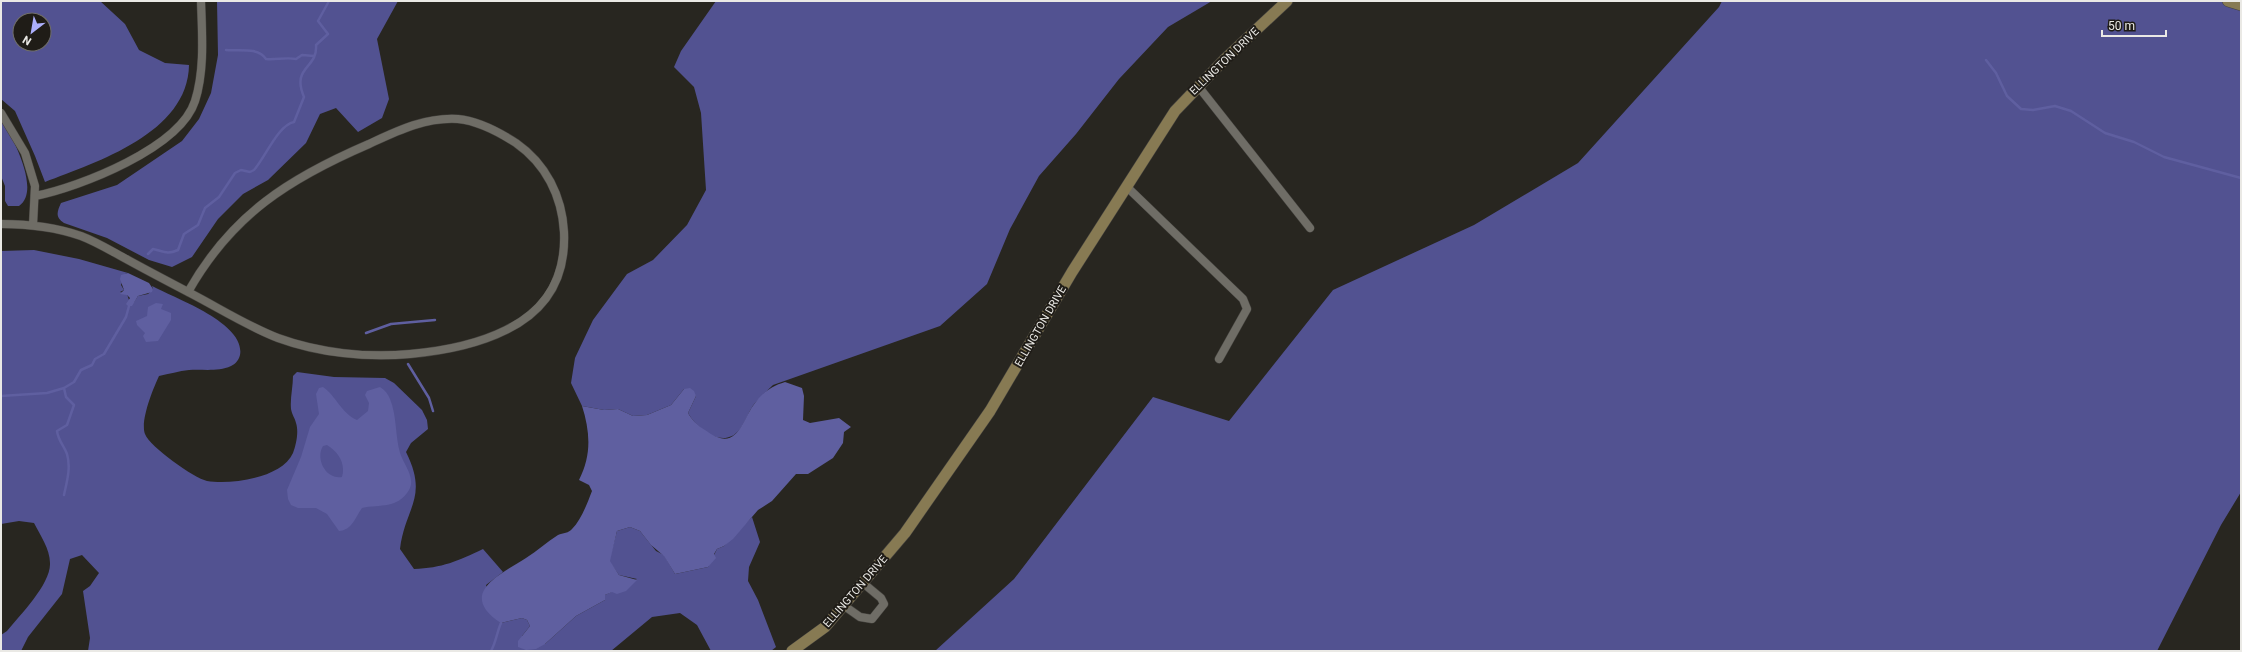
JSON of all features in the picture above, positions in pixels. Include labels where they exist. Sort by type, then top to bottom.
[{"type":"street","points":[[35,196],[99,177],[150,148],[178,127],[192,108],[200,85],[200,1]]},
{"type":"street","name":"ELLINGTON DRIVE","points":[[792,651],[825,627],[905,533],[990,411],[1072,272],[1175,111],[1198,86],[1287,1]]},
{"type":"street","points":[[2228,1],[2241,5]]},
{"type":"street","points":[[1198,86],[1310,228]]},
{"type":"street","points":[[1,113],[25,153],[35,186],[33,225]]},
{"type":"street","points":[[1,224],[33,225],[58,229],[84,237],[249,325],[279,338],[338,352],[372,355],[436,353],[497,334],[517,324],[540,307],[555,284],[563,263],[564,248],[561,206],[551,183],[533,156],[500,133],[477,123],[459,119],[432,120],[417,124],[342,155],[292,181],[265,200],[233,230],[205,263],[188,292]]},
{"type":"street","points":[[1127,187],[1243,299],[1246,305],[1245,314],[1220,359]]},
{"type":"street","points":[[843,606],[864,619],[872,619],[876,615],[884,604],[881,598],[863,583]]},
{"type":"shaded area","points":[[1,1],[100,1],[125,24],[139,50],[165,63],[189,65],[185,89],[173,109],[157,127],[136,142],[113,154],[45,182],[15,111],[1,99]]},
{"type":"shaded area","points":[[217,1],[398,1],[377,39],[389,99],[382,118],[358,132],[336,108],[320,114],[306,143],[268,180],[243,194],[218,219],[192,257],[172,267],[149,260],[107,238],[64,223],[59,219],[58,212],[61,203],[117,185],[182,141],[199,119],[211,93],[218,55]]},
{"type":"shaded area","points":[[716,1],[1212,1],[1168,27],[1119,79],[1076,134],[1039,176],[1010,229],[987,284],[940,326],[773,385],[759,398],[740,429],[734,435],[727,438],[719,438],[705,431],[692,419],[688,413],[696,396],[684,389],[671,405],[647,415],[633,416],[618,409],[604,410],[582,406],[571,383],[575,358],[593,320],[627,274],[653,260],[687,225],[706,190],[701,113],[694,87],[674,67],[681,51]]},
{"type":"shaded area","points":[[1722,1],[2241,1],[2241,492],[2221,525],[2157,651],[935,651],[1014,579],[1153,397],[1229,421],[1333,290],[1474,225],[1578,163],[1719,7]]},
{"type":"shaded area","points":[[1,117],[17,149],[26,176],[27,188],[25,198],[19,206],[8,206],[5,201],[5,186],[1,176]]},
{"type":"shaded area","points":[[34,250],[79,259],[128,273],[125,274],[121,285],[124,290],[120,292],[127,294],[129,300],[134,302],[138,296],[148,294],[153,289],[152,286],[206,313],[221,322],[232,332],[239,343],[240,355],[236,363],[221,369],[189,370],[159,376],[144,421],[145,434],[149,440],[163,454],[201,479],[207,481],[229,482],[255,478],[267,474],[287,462],[293,453],[297,438],[296,421],[291,411],[291,405],[293,376],[297,372],[334,377],[385,378],[394,383],[422,410],[427,420],[428,429],[411,443],[406,452],[413,468],[416,492],[406,523],[400,549],[414,569],[450,563],[483,549],[503,572],[486,585],[501,623],[522,618],[527,620],[530,626],[522,636],[545,644],[576,616],[605,600],[605,595],[637,579],[619,575],[609,561],[617,531],[630,527],[640,531],[656,551],[664,555],[675,574],[708,567],[717,549],[724,546],[752,517],[760,542],[749,567],[748,581],[758,600],[776,647],[771,651],[711,651],[697,625],[680,613],[652,617],[611,651],[88,651],[90,638],[83,591],[90,586],[99,573],[82,555],[70,559],[62,594],[28,637],[21,651],[1,651],[1,635],[7,631],[34,599],[46,580],[50,563],[47,547],[34,523],[19,521],[1,524],[1,251]]},
{"type":"shaded area","points":[[128,273],[149,283],[153,289],[152,292],[138,296],[132,306],[128,306],[126,304],[130,298],[127,295],[120,294],[124,290],[120,279],[121,275]]},
{"type":"shaded area","points":[[156,303],[163,304],[161,309],[171,313],[171,320],[158,341],[146,342],[143,336],[145,333],[137,325],[136,321],[147,316],[148,307]]},
{"type":"shaded area","points":[[785,382],[802,388],[804,396],[803,420],[810,423],[839,418],[851,427],[844,432],[843,443],[833,458],[808,474],[796,474],[772,501],[758,510],[733,539],[717,549],[714,554],[716,558],[708,567],[675,574],[664,556],[651,545],[640,531],[630,527],[617,531],[610,561],[619,575],[637,580],[626,591],[617,594],[612,592],[605,595],[605,600],[576,616],[545,644],[536,649],[526,650],[518,647],[518,641],[530,626],[527,620],[522,618],[501,623],[488,613],[483,603],[482,594],[487,586],[495,578],[558,535],[571,530],[586,506],[592,491],[589,485],[579,480],[588,452],[587,425],[582,406],[604,410],[618,409],[633,416],[647,415],[671,405],[684,389],[690,388],[694,391],[696,396],[688,413],[690,416],[697,424],[708,432],[726,439],[733,436],[738,431],[750,410],[761,396],[776,385]]},
{"type":"shaded area","points":[[323,387],[328,391],[347,414],[357,420],[368,411],[369,403],[365,395],[367,391],[380,387],[385,391],[392,406],[400,453],[409,472],[411,481],[409,490],[400,500],[388,505],[362,508],[350,526],[339,531],[327,514],[316,508],[298,508],[291,505],[288,499],[287,490],[301,457],[310,427],[319,414],[316,394],[319,388]],"holes":[[[327,445],[338,455],[342,463],[342,477],[331,475],[327,472],[321,462],[320,457],[323,446]]]},
{"type":"waterway","points":[[148,254],[153,249],[162,252],[178,250],[184,234],[198,225],[205,208],[219,197],[235,173],[241,170],[250,172],[254,170],[277,135],[288,124],[294,122],[304,97],[301,87],[303,73],[316,53],[316,45],[328,34],[318,21],[329,1]]},
{"type":"waterway","points":[[226,50],[253,51],[263,55],[266,59],[296,59],[302,55],[314,56]]},
{"type":"waterway","points":[[1986,60],[1996,73],[2007,96],[2021,109],[2033,110],[2055,106],[2071,111],[2105,133],[2134,142],[2164,157],[2241,178]]},
{"type":"waterway","points":[[64,495],[69,464],[67,454],[57,431],[67,425],[74,405],[66,397],[64,388],[74,382],[81,370],[92,365],[95,359],[104,354],[126,317],[129,306]]},
{"type":"waterway","points":[[366,333],[391,324],[435,320]]},
{"type":"waterway","points":[[408,364],[429,398],[433,411]]},
{"type":"waterway","points":[[1,396],[47,393],[64,388]]},
{"type":"waterway","points":[[491,651],[501,623]]}]
